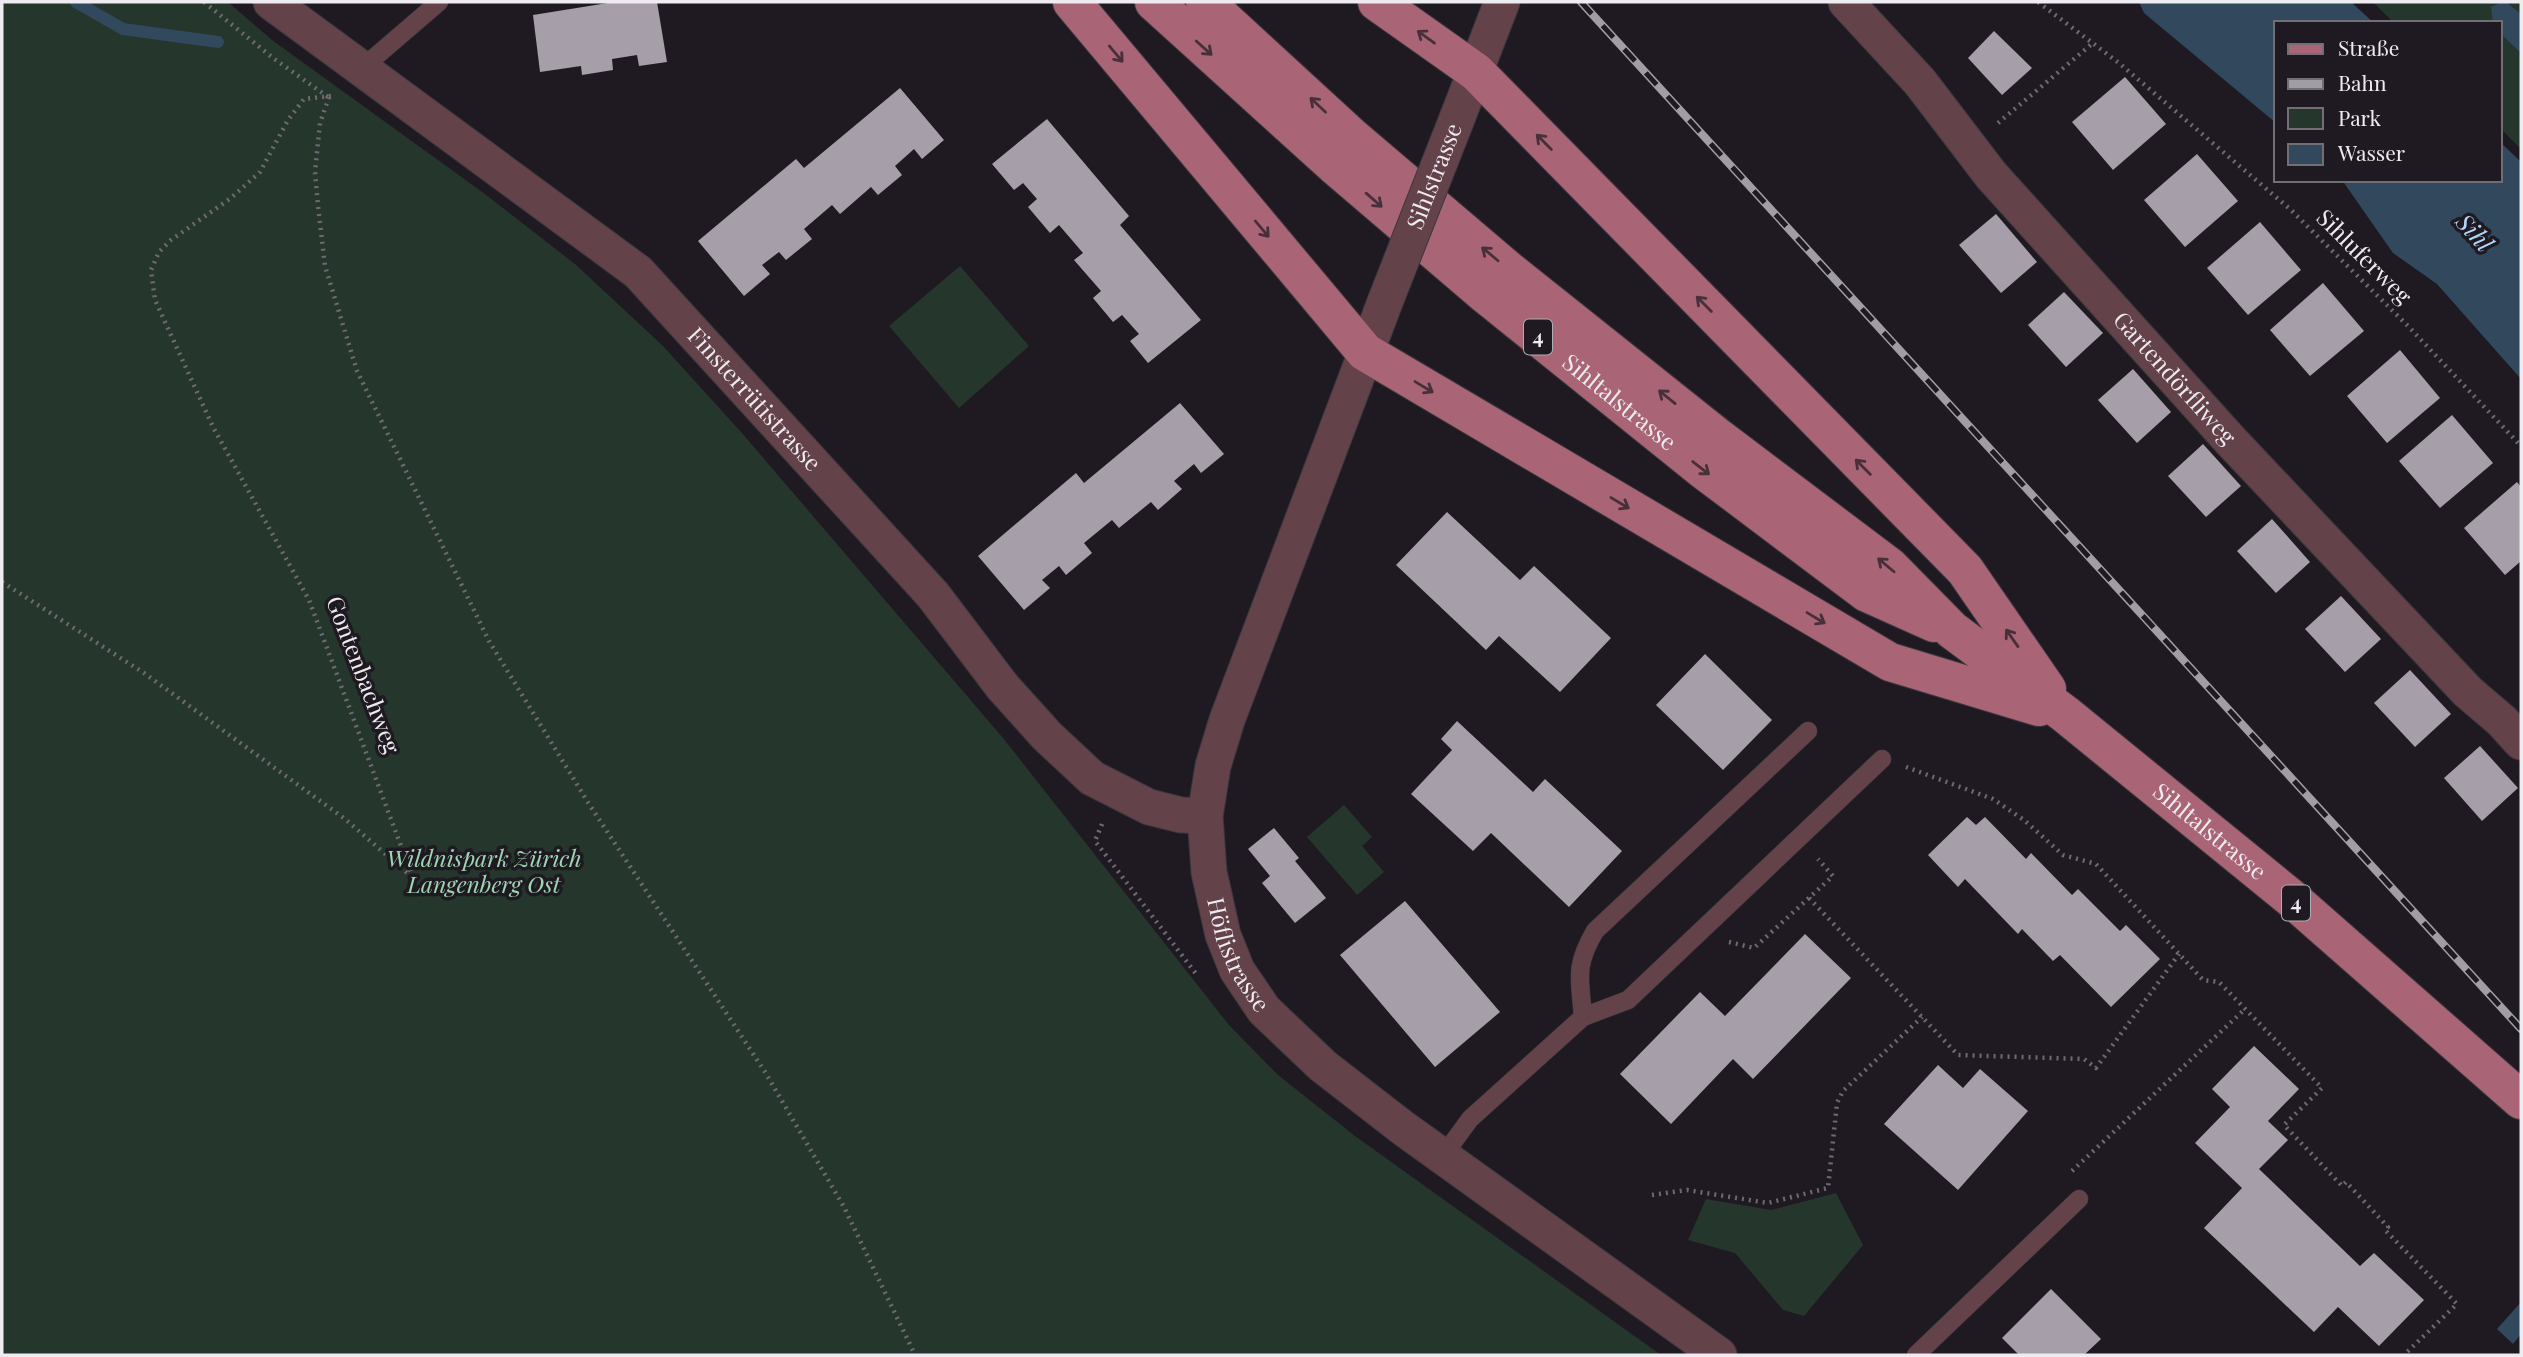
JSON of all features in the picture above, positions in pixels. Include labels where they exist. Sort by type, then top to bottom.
[{"type":"main road","points":[[1072,2],[1365,352],[1890,662],[2065,714]]},
{"type":"main road","name":"Sihltalstrasse","points":[[1154,2],[1334,165],[1486,295],[1702,469],[1867,593],[1952,631]]},
{"type":"main road","name":"Sihltalstrasse","points":[[1205,2],[1352,137],[1507,269],[1719,438],[1890,568],[1952,631],[2065,714],[2291,898],[2521,1100]]},
{"type":"main road","points":[[1377,2],[1476,72],[1965,570],[2065,714]]},
{"type":"street","name":"Finsterrütistrasse","points":[[271,2],[638,272],[933,595],[1002,686],[1047,736],[1092,778],[1149,807],[1181,815],[1205,816]]},
{"type":"street","name":"Gartendörfliweg","points":[[1846,2],[1920,82],[1991,175],[2230,440],[2468,692],[2521,742]]},
{"type":"street","name":"Sihlstrasse","points":[[1365,352],[1500,6]]},
{"type":"street","name":"Höflistrasse","points":[[1365,352],[1227,720],[1213,766],[1205,816],[1209,872],[1223,935],[1237,970],[1264,1010],[1323,1066],[1403,1128],[1719,1355]]},
{"type":"lane","points":[[361,69],[439,2]]},
{"type":"lane","points":[[1584,1017],[1579,968],[1584,950],[1595,932],[1808,731]]},
{"type":"lane","points":[[1443,1156],[1470,1119],[1584,1017],[1628,1000],[1882,759]]},
{"type":"lane","points":[[1916,1355],[2079,1199]]},
{"type":"path","points":[[204,2],[273,58],[330,97],[320,124],[315,172],[318,206],[326,267],[357,371],[489,641],[589,804],[765,1072],[844,1207],[915,1355]]},
{"type":"path","name":"Sihluferweg","points":[[2038,2],[2093,43],[2291,210],[2408,326],[2521,446]]},
{"type":"path","points":[[1970,146],[2093,43]]},
{"type":"path","name":"Gontenbachweg","points":[[2,582],[144,673],[345,819],[414,878],[309,600],[213,427],[155,300],[151,270],[159,252],[171,240],[231,198],[260,172],[288,120],[304,99],[330,97]]},
{"type":"path","points":[[1882,759],[1993,799],[2024,820],[2063,855],[2095,864],[2203,979],[2219,982],[2322,1088],[2284,1125],[2342,1186],[2346,1182],[2388,1227],[2385,1230],[2457,1304],[2404,1355]]},
{"type":"path","points":[[1116,791],[1095,841],[1198,977]]},
{"type":"path","points":[[1706,926],[1722,941],[1754,948],[1833,876],[1798,838]]},
{"type":"path","points":[[1809,898],[1958,1055],[2084,1059],[2096,1068],[2179,954]]},
{"type":"path","points":[[2079,1199],[2071,1172],[2245,1009]]},
{"type":"path","points":[[1652,1195],[1686,1190],[1768,1203],[1828,1188],[1837,1103],[1843,1091],[1922,1017]]},
{"type":"green space","name":"Wildnispark Zürich Langenberg Ost","points":[[2,2],[228,2],[272,40],[485,194],[575,264],[663,346],[741,432],[1003,738],[1229,1025],[1278,1075],[1355,1136],[1661,1355],[2,1355]]},
{"type":"green space","points":[[2373,2],[2521,2],[2521,149],[2502,130],[2502,21],[2392,21]]},
{"type":"green space","points":[[960,266],[1029,346],[959,408],[889,326]]},
{"type":"green space","points":[[1344,805],[1372,837],[1362,846],[1384,872],[1357,895],[1307,837]]},
{"type":"green space","points":[[1836,1193],[1863,1245],[1804,1316],[1783,1310],[1735,1253],[1688,1240],[1706,1199],[1771,1210]]},
{"type":"water","points":[[2139,2],[2351,2],[2372,21],[2274,21],[2274,121],[2144,13]]},
{"type":"water","points":[[2506,2],[2521,14],[2521,53],[2502,35],[2502,21],[2493,21],[2491,7]]},
{"type":"water","name":"Sihl","points":[[2502,144],[2521,162],[2521,379],[2437,284],[2393,253],[2343,182],[2502,182]]},
{"type":"water","points":[[2521,1302],[2521,1334],[2513,1344],[2497,1329]]},
{"type":"building","points":[[614,2],[657,2],[667,62],[639,66],[637,55],[612,59],[613,70],[582,75],[581,66],[540,72],[533,15]]},
{"type":"building","points":[[1994,31],[2032,68],[2002,95],[1968,58]]},
{"type":"building","points":[[2125,77],[2166,124],[2113,170],[2072,122]]},
{"type":"building","points":[[900,88],[944,140],[922,159],[914,149],[895,166],[902,175],[878,195],[871,187],[840,214],[832,205],[804,229],[812,239],[786,260],[779,252],[762,265],[770,274],[744,296],[698,241],[796,159],[804,168]]},
{"type":"building","points":[[1047,119],[1129,216],[1120,225],[1201,320],[1148,363],[1130,341],[1139,334],[1122,315],[1113,322],[1093,298],[1101,291],[1074,260],[1083,253],[1059,225],[1050,233],[1028,207],[1037,199],[1023,183],[1014,190],[992,164]]},
{"type":"building","points":[[2197,154],[2238,201],[2185,247],[2144,200]]},
{"type":"building","points":[[1996,214],[2037,262],[2001,293],[1959,245]]},
{"type":"building","points":[[2260,222],[2301,270],[2248,315],[2207,268]]},
{"type":"building","points":[[2323,283],[2364,331],[2310,376],[2270,330]]},
{"type":"building","points":[[2064,292],[2103,333],[2066,367],[2028,325]]},
{"type":"building","points":[[2400,350],[2440,398],[2387,443],[2347,396]]},
{"type":"building","points":[[2133,369],[2171,412],[2137,443],[2098,400]]},
{"type":"building","points":[[1180,403],[1224,454],[1201,473],[1194,464],[1174,481],[1182,489],[1158,510],[1151,502],[1119,528],[1112,520],[1084,543],[1092,553],[1066,575],[1059,566],[1042,580],[1050,588],[1024,610],[978,556],[1076,473],[1084,483]]},
{"type":"building","points":[[2452,415],[2493,463],[2440,508],[2399,461]]},
{"type":"building","points":[[2203,444],[2241,486],[2206,517],[2168,476]]},
{"type":"building","points":[[2517,482],[2521,487],[2521,561],[2505,575],[2464,528]]},
{"type":"building","points":[[1447,512],[1520,580],[1534,566],[1611,638],[1560,692],[1499,636],[1486,650],[1396,565]]},
{"type":"building","points":[[2272,519],[2310,562],[2276,593],[2237,551]]},
{"type":"building","points":[[2341,596],[2381,639],[2345,672],[2305,629]]},
{"type":"building","points":[[1705,654],[1772,720],[1723,770],[1656,705]]},
{"type":"building","points":[[2410,670],[2451,714],[2415,747],[2374,703]]},
{"type":"building","points":[[1457,721],[1533,792],[1545,779],[1622,851],[1569,907],[1491,833],[1473,851],[1411,794],[1452,750],[1441,739]]},
{"type":"building","points":[[2480,746],[2518,788],[2482,821],[2444,778]]},
{"type":"building","points":[[1967,817],[1976,825],[1985,817],[2026,859],[2031,853],[2072,895],[2078,889],[2120,931],[2126,925],[2160,959],[2111,1007],[2060,955],[2053,961],[2022,929],[2018,934],[1965,879],[1958,887],[1928,855]]},
{"type":"building","points":[[1274,828],[1299,858],[1295,861],[1326,898],[1295,923],[1262,883],[1270,876],[1248,849]]},
{"type":"building","points":[[1405,901],[1500,1012],[1435,1067],[1340,955]]},
{"type":"building","points":[[1805,934],[1851,978],[1753,1079],[1733,1059],[1671,1124],[1620,1074],[1700,992],[1725,1016]]},
{"type":"building","points":[[2254,1046],[2299,1089],[2268,1121],[2288,1140],[2259,1169],[2360,1266],[2374,1253],[2424,1300],[2379,1346],[2338,1307],[2314,1332],[2204,1228],[2242,1188],[2195,1143],[2230,1107],[2212,1089]]},
{"type":"building","points":[[1938,1065],[1963,1088],[1980,1069],[2028,1111],[1958,1190],[1884,1124]]},
{"type":"building","points":[[2051,1289],[2101,1339],[2084,1355],[2019,1355],[2002,1338]]},
{"type":"waterway","points":[[76,2],[123,29],[218,42]]},
{"type":"railway","points":[[1581,2],[2521,1029]]}]
